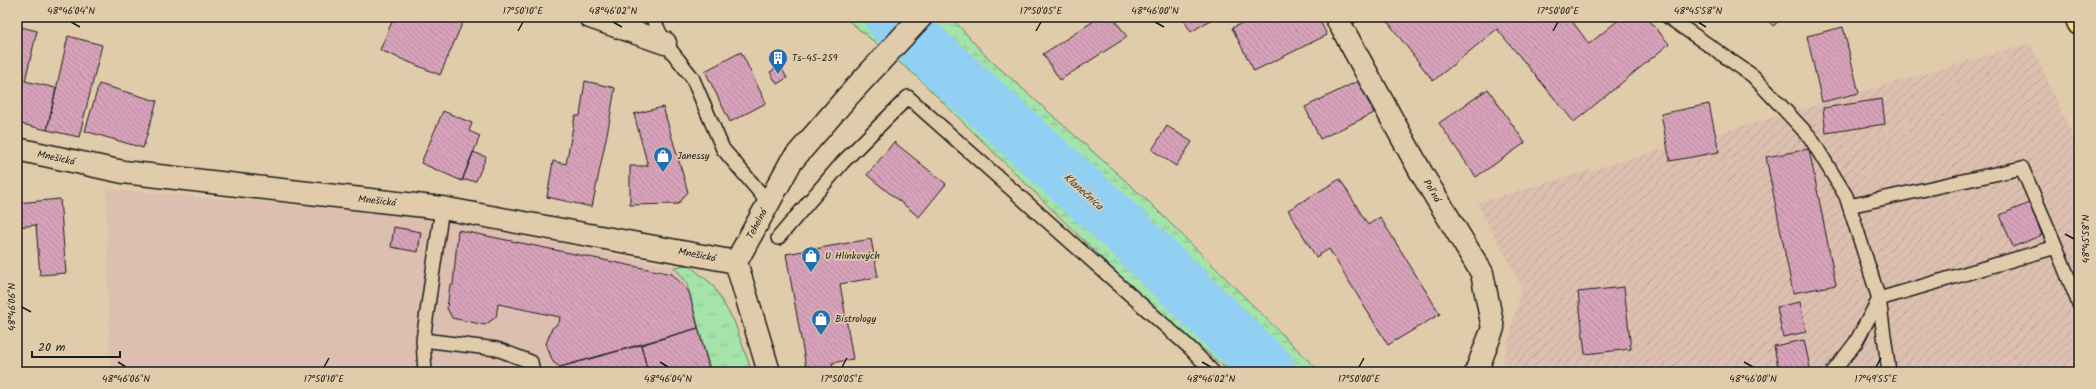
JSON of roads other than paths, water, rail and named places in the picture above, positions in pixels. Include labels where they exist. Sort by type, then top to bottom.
[{"type":"main road","points":[[2076,17],[2079,24]]},
{"type":"street","points":[[590,17],[632,24],[665,43]]},
{"type":"street","name":"Tehelná","points":[[736,262],[791,162],[848,96],[922,17]]},
{"type":"street","name":"Poľná","points":[[1336,17],[1422,174],[1482,273],[1493,328],[1476,372]]},
{"type":"street","name":"Mnešická","points":[[17,149],[123,172],[442,208],[736,262]]},
{"type":"street","points":[[736,262],[769,372]]},
{"type":"lane","points":[[652,17],[665,43],[692,77],[722,149],[768,202]]},
{"type":"lane","points":[[1668,17],[1753,76],[1810,137],[1846,196],[1878,299],[1889,372]]},
{"type":"lane","points":[[778,238],[842,162],[908,97],[1190,348],[1213,372]]},
{"type":"lane","points":[[1849,206],[2022,168],[2079,304]]},
{"type":"lane","points":[[425,372],[423,340],[442,208]]},
{"type":"lane","points":[[1833,372],[1856,342],[1878,299],[2056,247]]},
{"type":"lane","points":[[423,340],[497,349],[531,362],[533,372]]},
{"type":"waterway","name":"Klanečnica","points":[[891,17],[1127,232],[1270,372]]},
{"type":"place","name":"Ts-45-259","points":[[778,75]]},
{"type":"place","name":"Janessy","points":[[663,173]]},
{"type":"place","name":"U Hlinkových","points":[[811,273]]},
{"type":"place","name":"Bistrology","points":[[821,336]]}]
